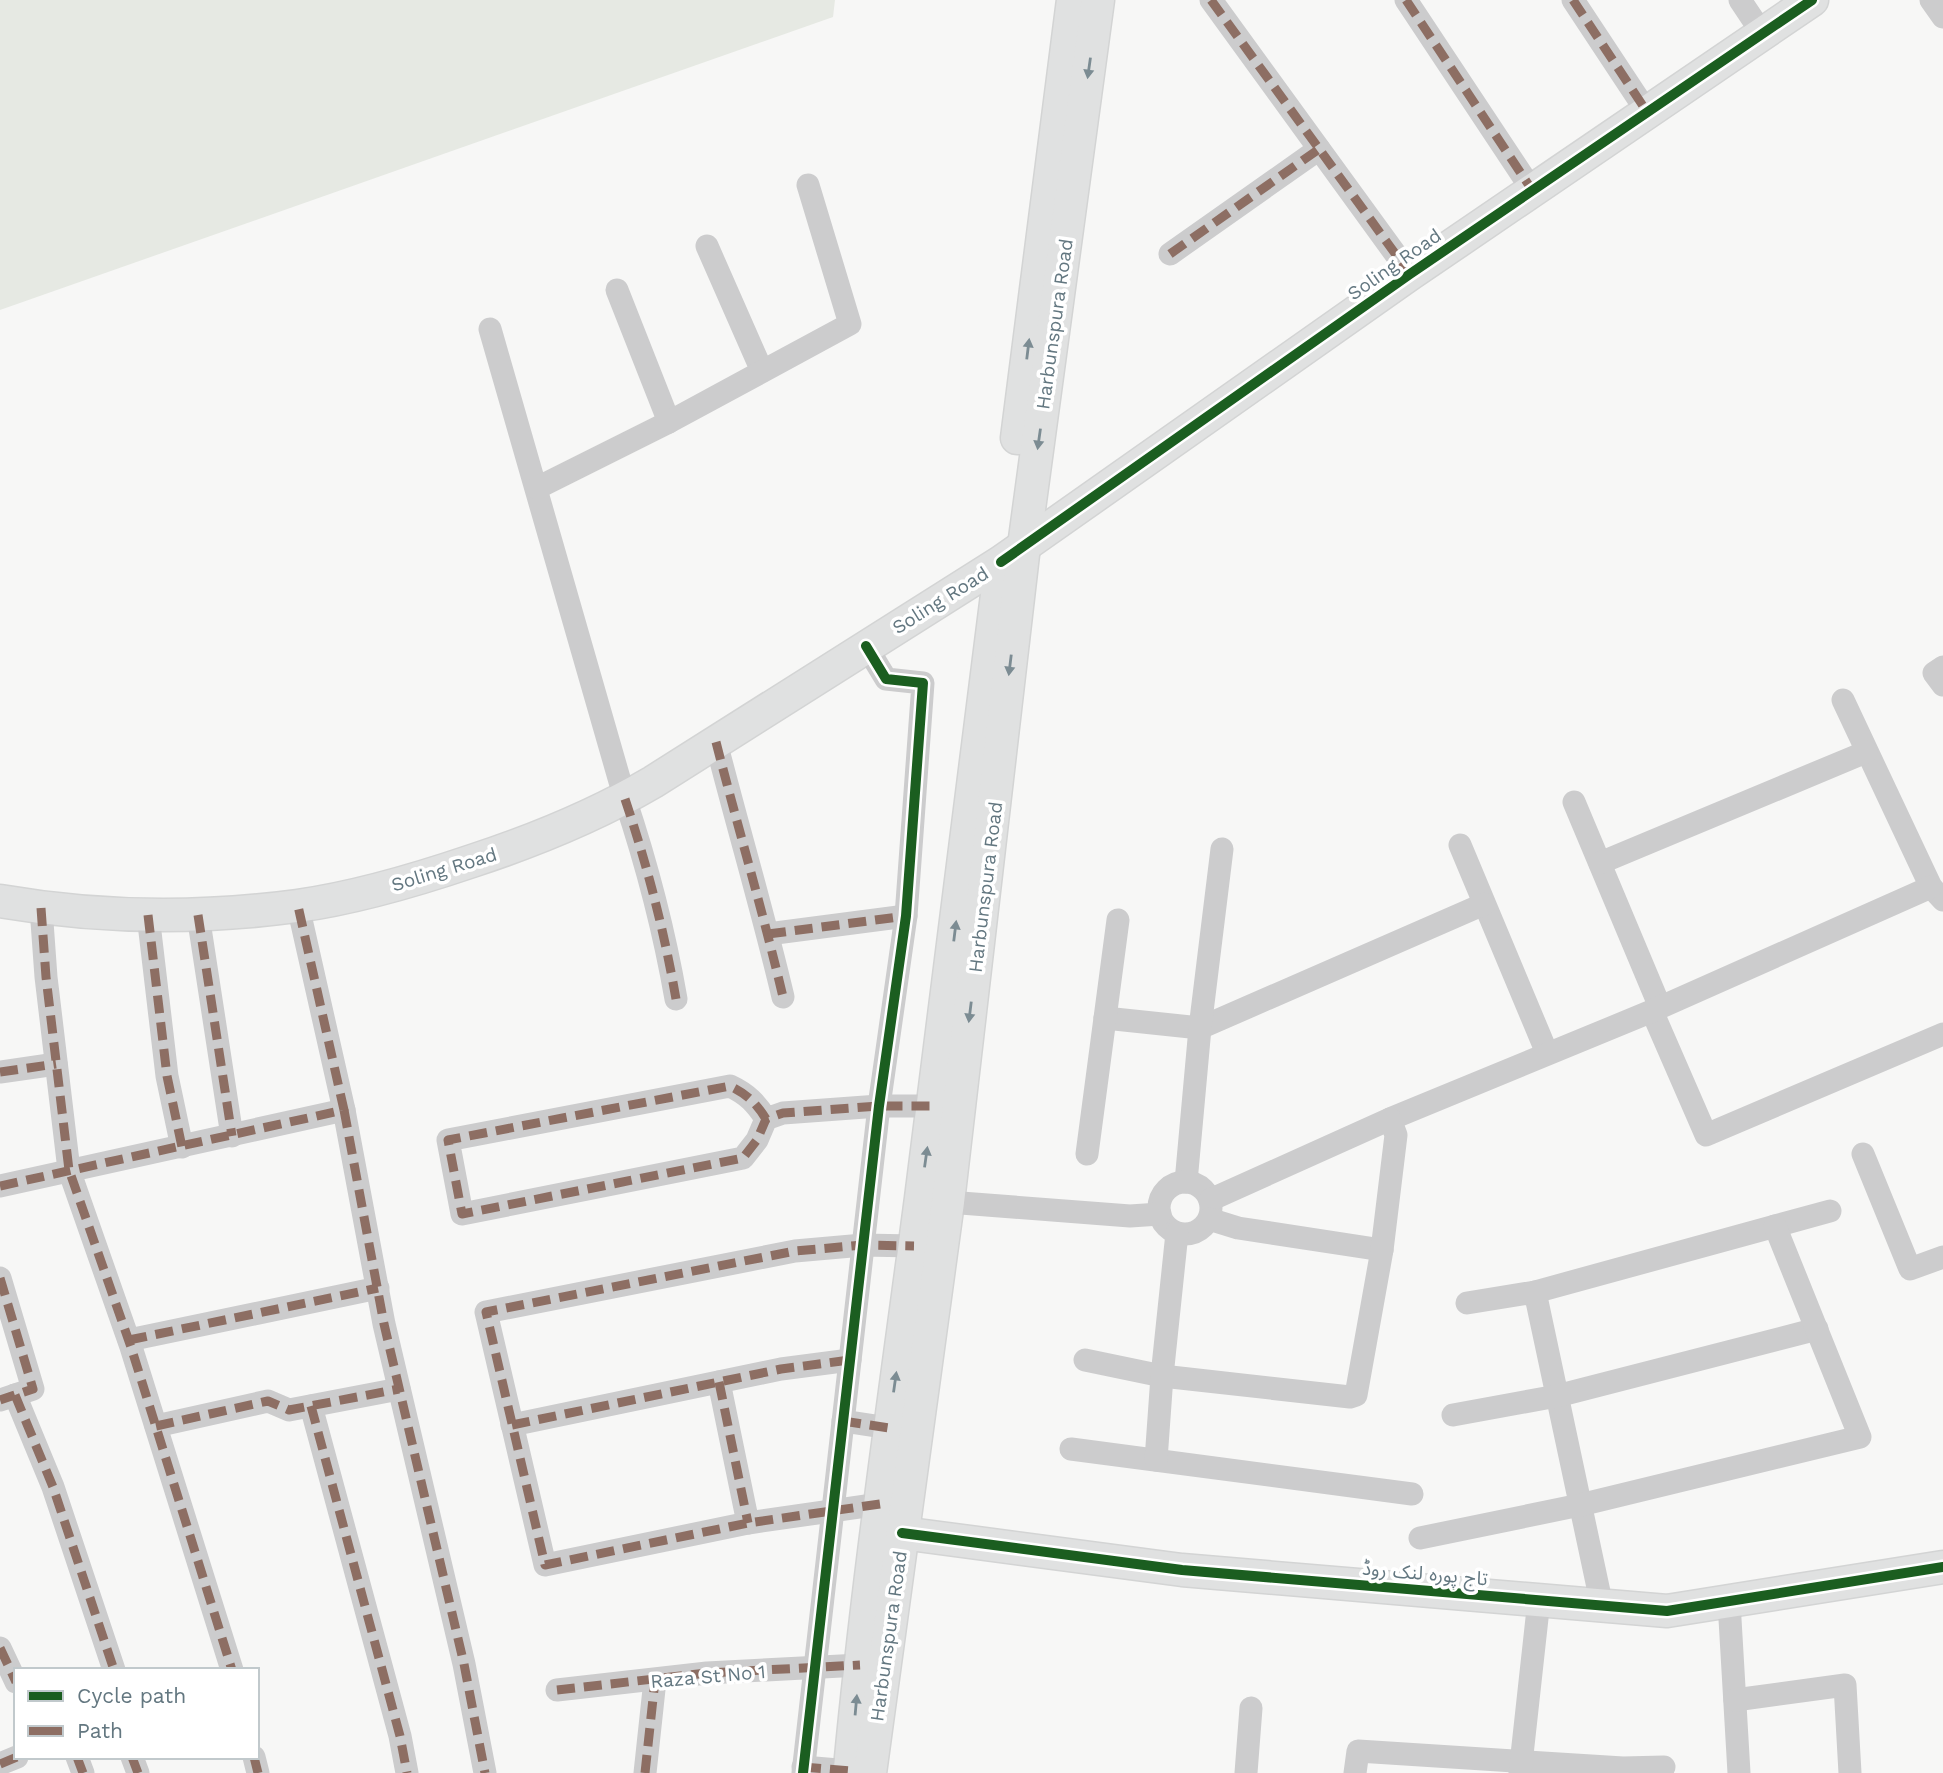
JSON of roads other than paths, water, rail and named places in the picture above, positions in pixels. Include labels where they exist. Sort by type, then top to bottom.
[{"type":"main road","name":"Harbunspura Road","points":[[857,1772],[872,1666],[902,1533],[948,1202],[1013,554],[1073,0]]},
{"type":"main road","name":"Harbunspura Road","points":[[872,1666],[880,1504],[889,1428],[1013,554],[1098,0]]},
{"type":"main road","name":"Soling Road","points":[[0,901],[41,908],[148,915],[198,915],[298,906],[370,891],[452,868],[559,830],[625,799],[1013,554],[1410,274],[1812,0]]},
{"type":"main road","name":"تاج پورہ لنک روڈ","points":[[902,1533],[1181,1570],[1667,1611],[1943,1567]]},
{"type":"street","points":[[1211,0],[1410,274]]},
{"type":"street","points":[[1406,0],[1532,190]]},
{"type":"street","points":[[1573,0],[1647,112]]},
{"type":"street","points":[[1740,0],[1762,33]]},
{"type":"street","points":[[1931,0],[1943,17]]},
{"type":"street","points":[[1170,254],[1319,149]]},
{"type":"street","points":[[537,488],[669,422],[849,324],[808,185]]},
{"type":"street","points":[[707,246],[762,371]]},
{"type":"street","points":[[617,290],[669,422]]},
{"type":"street","points":[[490,329],[625,799],[647,865],[662,923],[676,999]]},
{"type":"street","points":[[857,1772],[803,1770],[879,1106],[906,916],[923,683],[886,679],[866,646]]},
{"type":"street","points":[[1943,667],[1934,673],[1943,685]]},
{"type":"street","points":[[1209,1210],[1390,1119],[1937,893],[1843,700]]},
{"type":"street","points":[[716,743],[783,997]]},
{"type":"street","points":[[1600,863],[1866,752]]},
{"type":"street","points":[[1574,802],[1706,1135],[1943,1034]]},
{"type":"street","points":[[1460,845],[1547,1053]]},
{"type":"street","points":[[1186,1182],[1199,1027],[1222,849]]},
{"type":"street","points":[[1105,1018],[1199,1027],[1484,904]]},
{"type":"street","points":[[298,906],[344,1110],[378,1289],[464,1664],[485,1773]]},
{"type":"street","points":[[41,908],[69,1170],[129,1340],[231,1668]]},
{"type":"street","points":[[148,915],[167,1076],[182,1147]]},
{"type":"street","points":[[198,915],[232,1136]]},
{"type":"street","points":[[768,934],[906,916]]},
{"type":"street","points":[[1087,1154],[1118,920]]},
{"type":"street","points":[[0,1072],[56,1064]]},
{"type":"street","points":[[766,1119],[757,1104],[745,1093],[730,1086],[448,1140],[462,1214],[743,1158],[757,1140],[766,1119],[783,1113],[879,1106],[933,1106]]},
{"type":"street","points":[[0,1186],[344,1110]]},
{"type":"street","points":[[1085,1360],[1162,1376],[1350,1397],[1356,1395],[1382,1250],[1396,1135],[1390,1119]]},
{"type":"street","points":[[1863,1154],[1910,1269],[1943,1257]]},
{"type":"street","points":[[1186,1182],[1205,1191],[1209,1210],[1200,1229],[1191,1233],[1177,1233],[1164,1223],[1160,1214],[1160,1203],[1165,1192],[1174,1185],[1186,1182]]},
{"type":"street","points":[[948,1202],[1130,1216],[1160,1214]]},
{"type":"street","points":[[1209,1210],[1238,1228],[1382,1250]]},
{"type":"street","points":[[1467,1303],[1535,1292],[1830,1211]]},
{"type":"street","points":[[1420,1538],[1580,1505],[1860,1437],[1775,1226]]},
{"type":"street","points":[[1156,1460],[1177,1233]]},
{"type":"street","points":[[880,1504],[748,1523],[545,1565],[486,1312],[795,1251],[863,1245],[914,1246]]},
{"type":"street","points":[[0,1278],[33,1390],[8,1397],[53,1487],[113,1668]]},
{"type":"street","points":[[129,1340],[378,1289]]},
{"type":"street","points":[[1535,1292],[1602,1605]]},
{"type":"street","points":[[1453,1415],[1557,1396],[1817,1329]]},
{"type":"street","points":[[512,1426],[781,1369],[850,1360]]},
{"type":"street","points":[[719,1382],[748,1523]]},
{"type":"street","points":[[156,1426],[268,1401],[289,1410],[400,1389]]},
{"type":"street","points":[[311,1406],[400,1736],[403,1772]]},
{"type":"street","points":[[843,1422],[889,1428]]},
{"type":"street","points":[[1071,1449],[1412,1494]]},
{"type":"street","points":[[1520,1767],[1539,1600]]},
{"type":"street","points":[[1729,1602],[1739,1773]]},
{"type":"street","points":[[0,1648],[14,1678]]},
{"type":"street","name":"Raza St No 1","points":[[557,1690],[707,1673],[872,1666]]},
{"type":"street","points":[[645,1773],[655,1680]]},
{"type":"street","points":[[1735,1700],[1845,1685],[1850,1773]]},
{"type":"street","points":[[1246,1773],[1251,1708]]},
{"type":"street","points":[[1355,1773],[1358,1751],[1520,1767],[1623,1770],[1664,1767]]}]
